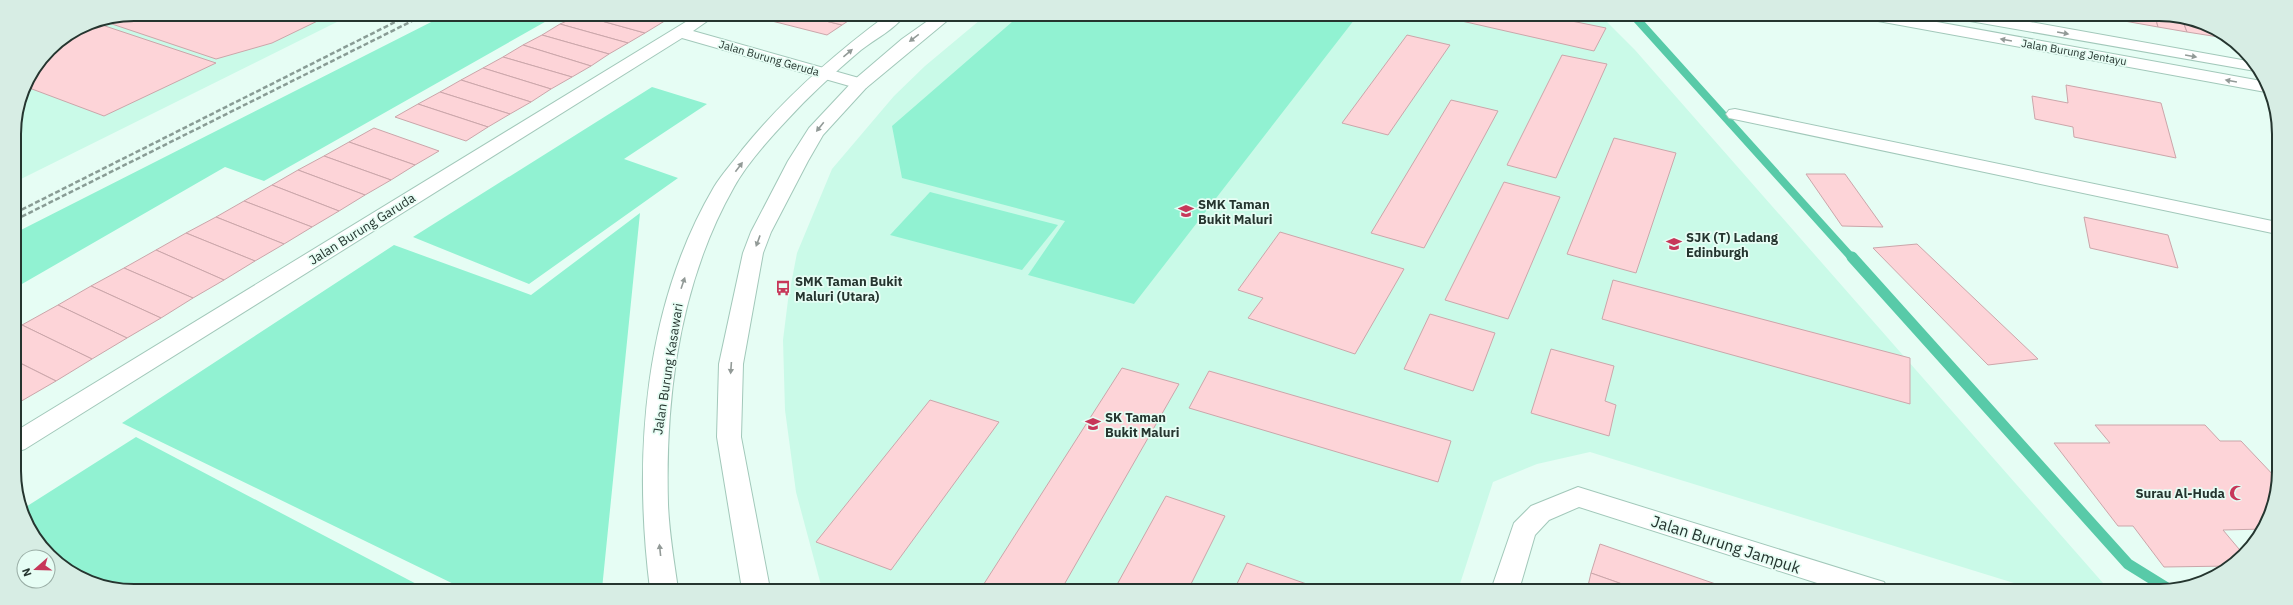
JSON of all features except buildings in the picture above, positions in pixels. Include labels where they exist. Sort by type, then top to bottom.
[{"type":"street","name":"Jalan Burung Garuda","points":[[21,440],[697,21]]},
{"type":"street","name":"Jalan Burung Kasawari","points":[[663,584],[655,505],[658,422],[667,356],[679,296],[698,240],[725,186],[780,116],[824,73],[889,21]]},
{"type":"street","points":[[755,584],[729,437],[731,364],[753,253],[761,232],[798,161],[816,132],[860,84],[908,43],[938,21]]},
{"type":"street","name":"Jalan Burung Jentayu","points":[[1905,21],[2261,87]]},
{"type":"street","name":"Jalan Burung Jentayu","points":[[1998,21],[2250,67]]},
{"type":"street","name":"Jalan Burung Geruda","points":[[678,32],[860,84]]},
{"type":"street","points":[[1736,114],[2272,227]]},
{"type":"street","name":"Jalan Burung Jampuk","points":[[1507,584],[1523,530],[1540,513],[1578,497],[1855,584]]},
{"type":"shaded area","points":[[126,21],[339,21],[21,179],[21,126],[25,104],[30,91],[40,71],[49,59],[59,49],[77,36],[97,27]]},
{"type":"shaded area","points":[[979,21],[1606,21],[1635,50],[2104,584],[2017,584],[1590,452],[1537,464],[1493,482],[1460,584],[821,584],[796,492],[785,410],[783,340],[788,300],[797,253],[832,169],[894,96],[925,66]]},
{"type":"green space","points":[[433,21],[547,21],[264,181],[225,167],[21,285],[21,230]]},
{"type":"green space","points":[[1013,21],[1353,21],[1134,304],[1028,275],[1065,221],[902,178],[892,126]]},
{"type":"green space","points":[[652,87],[707,104],[624,159],[678,178],[529,284],[413,237]]},
{"type":"green space","points":[[930,192],[1058,225],[1022,270],[890,235]]},
{"type":"green space","points":[[640,213],[603,584],[454,584],[122,423],[394,245],[531,295]]},
{"type":"green space","points":[[136,437],[416,584],[126,584],[112,582],[97,578],[77,569],[65,561],[56,553],[56,549],[52,549],[44,540],[27,506]]},
{"type":"waterway","points":[[1639,21],[1852,258]]},
{"type":"waterway","points":[[1852,257],[2128,564],[2160,584]]},
{"type":"railway","points":[[21,210],[397,21]]},
{"type":"railway","points":[[21,217],[412,21]]},
{"type":"place","name":"SMK Taman Bukit Maluri","points":[[1186,211]]},
{"type":"place","name":"SJK (T) Ladang Edinburgh","points":[[1674,244]]},
{"type":"place","name":"SMK Taman Bukit Maluri (Utara)","points":[[783,288]]},
{"type":"place","name":"SK Taman Bukit Maluri","points":[[1093,424]]},
{"type":"place","name":"Surau Al-Huda","points":[[2237,493]]}]
